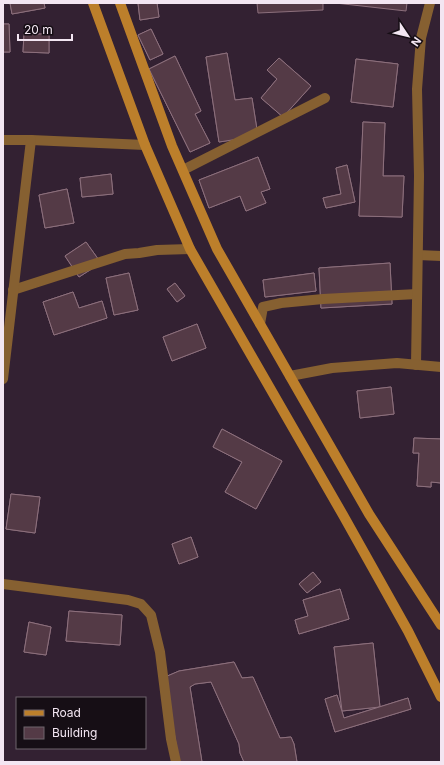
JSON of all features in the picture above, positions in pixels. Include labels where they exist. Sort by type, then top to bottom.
[{"type":"main road","points":[[93,3],[145,145],[190,249],[408,631],[441,697]]},
{"type":"main road","points":[[120,3],[172,146],[216,249],[369,514],[441,624]]},
{"type":"street","points":[[416,365],[419,176],[417,89],[421,38],[430,3]]},
{"type":"street","points":[[183,170],[325,98]]},
{"type":"street","points":[[3,140],[145,145]]},
{"type":"street","points":[[3,380],[31,140]]},
{"type":"street","points":[[13,290],[125,254],[157,250],[190,249]]},
{"type":"street","points":[[418,256],[441,256]]},
{"type":"street","points":[[260,324],[263,307],[281,302],[417,294]]},
{"type":"street","points":[[290,376],[332,368],[397,363],[441,367]]},
{"type":"street","points":[[3,584],[128,600],[141,604],[150,615],[160,652],[171,739],[176,762]]},
{"type":"building","points":[[10,3],[44,3],[45,8],[12,14]]},
{"type":"building","points":[[10,3],[44,3],[45,8],[12,14]]},
{"type":"building","points":[[138,3],[157,3],[159,17],[140,20]]},
{"type":"building","points":[[138,3],[157,3],[159,17],[140,20]]},
{"type":"building","points":[[257,3],[323,3],[323,10],[258,13]]},
{"type":"building","points":[[335,3],[407,3],[406,11]]},
{"type":"building","points":[[3,24],[9,24],[10,52],[3,52]]},
{"type":"building","points":[[3,24],[9,24],[10,52],[3,52]]},
{"type":"building","points":[[151,29],[163,54],[150,60],[138,35]]},
{"type":"building","points":[[151,29],[163,54],[150,60],[138,35]]},
{"type":"building","points":[[24,34],[49,34],[49,53],[23,52]]},
{"type":"building","points":[[24,34],[49,34],[49,53],[23,52]]},
{"type":"building","points":[[227,53],[235,100],[252,98],[258,136],[219,142],[206,57]]},
{"type":"building","points":[[227,53],[235,100],[252,98],[258,136],[219,142],[206,57]]},
{"type":"building","points":[[175,56],[201,111],[195,114],[210,143],[190,152],[149,69]]},
{"type":"building","points":[[175,56],[201,111],[195,114],[210,143],[190,152],[149,69]]},
{"type":"building","points":[[279,58],[311,86],[283,117],[261,98],[277,79],[267,70]]},
{"type":"building","points":[[279,58],[311,86],[283,117],[261,98],[277,79],[267,70]]},
{"type":"building","points":[[356,59],[398,64],[393,107],[351,102]]},
{"type":"building","points":[[356,59],[398,64],[393,107],[351,102]]},
{"type":"building","points":[[363,122],[385,123],[383,176],[404,176],[402,217],[359,216]]},
{"type":"building","points":[[363,122],[385,123],[383,176],[404,176],[402,217],[359,216]]},
{"type":"building","points":[[258,157],[270,189],[261,192],[266,203],[246,211],[240,196],[209,208],[199,180]]},
{"type":"building","points":[[258,157],[270,189],[261,192],[266,203],[246,211],[240,196],[209,208],[199,180]]},
{"type":"building","points":[[347,165],[355,202],[326,208],[323,198],[341,194],[336,168]]},
{"type":"building","points":[[347,165],[355,202],[326,208],[323,198],[341,194],[336,168]]},
{"type":"building","points":[[111,174],[113,194],[82,197],[80,178]]},
{"type":"building","points":[[111,174],[113,194],[82,197],[80,178]]},
{"type":"building","points":[[67,189],[74,223],[45,228],[39,195]]},
{"type":"building","points":[[67,189],[74,223],[45,228],[39,195]]},
{"type":"building","points":[[86,242],[101,263],[79,277],[65,256]]},
{"type":"building","points":[[86,242],[101,263],[79,277],[65,256]]},
{"type":"building","points":[[390,263],[392,304],[321,308],[319,268]]},
{"type":"building","points":[[390,263],[392,304],[321,308],[319,268]]},
{"type":"building","points":[[129,273],[138,310],[114,315],[106,278]]},
{"type":"building","points":[[129,273],[138,310],[114,315],[106,278]]},
{"type":"building","points":[[314,273],[316,291],[265,297],[263,280]]},
{"type":"building","points":[[314,273],[316,291],[265,297],[263,280]]},
{"type":"building","points":[[175,283],[185,296],[177,302],[167,289]]},
{"type":"building","points":[[175,283],[185,296],[177,302],[167,289]]},
{"type":"building","points":[[73,292],[79,308],[102,301],[107,318],[54,335],[43,302]]},
{"type":"building","points":[[73,292],[79,308],[102,301],[107,318],[54,335],[43,302]]},
{"type":"building","points":[[197,324],[206,348],[172,361],[163,337]]},
{"type":"building","points":[[197,324],[206,348],[172,361],[163,337]]},
{"type":"building","points":[[391,387],[394,414],[360,418],[357,391]]},
{"type":"building","points":[[391,387],[394,414],[360,418],[357,391]]},
{"type":"building","points":[[222,429],[282,461],[256,509],[225,492],[242,462],[213,447]]},
{"type":"building","points":[[222,429],[282,461],[256,509],[225,492],[242,462],[213,447]]},
{"type":"building","points":[[414,438],[441,439],[441,483],[431,482],[431,487],[417,486],[419,453],[413,453]]},
{"type":"building","points":[[414,438],[441,439],[441,483],[431,482],[431,487],[417,486],[419,453],[413,453]]},
{"type":"building","points":[[11,494],[40,497],[35,533],[6,529]]},
{"type":"building","points":[[11,494],[40,497],[35,533],[6,529]]},
{"type":"building","points":[[191,537],[198,557],[179,564],[172,544]]},
{"type":"building","points":[[191,537],[198,557],[179,564],[172,544]]},
{"type":"building","points":[[313,572],[321,582],[307,593],[299,584]]},
{"type":"building","points":[[313,572],[321,582],[307,593],[299,584]]},
{"type":"building","points":[[340,589],[349,619],[299,634],[295,620],[308,616],[303,600]]},
{"type":"building","points":[[340,589],[349,619],[299,634],[295,620],[308,616],[303,600]]},
{"type":"building","points":[[69,611],[122,615],[120,645],[66,641]]},
{"type":"building","points":[[69,611],[122,615],[120,645],[66,641]]},
{"type":"building","points":[[29,622],[51,627],[46,655],[24,652]]},
{"type":"building","points":[[29,622],[51,627],[46,655],[24,652]]},
{"type":"building","points":[[373,643],[380,707],[342,711],[334,647]]},
{"type":"building","points":[[373,643],[380,707],[342,711],[334,647]]},
{"type":"building","points":[[234,662],[242,678],[253,677],[280,738],[291,737],[294,744],[297,762],[244,762],[240,753],[239,744],[211,682],[195,684],[190,687],[202,762],[179,762],[165,677],[179,671]]},
{"type":"building","points":[[234,662],[242,678],[253,677],[280,738],[291,737],[294,744],[297,762],[244,762],[240,753],[239,744],[211,682],[195,684],[190,687],[202,762],[179,762],[165,677],[179,671]]},
{"type":"building","points":[[337,695],[344,718],[408,698],[411,709],[335,732],[325,699]]},
{"type":"building","points":[[337,695],[344,718],[408,698],[411,709],[335,732],[325,699]]}]
